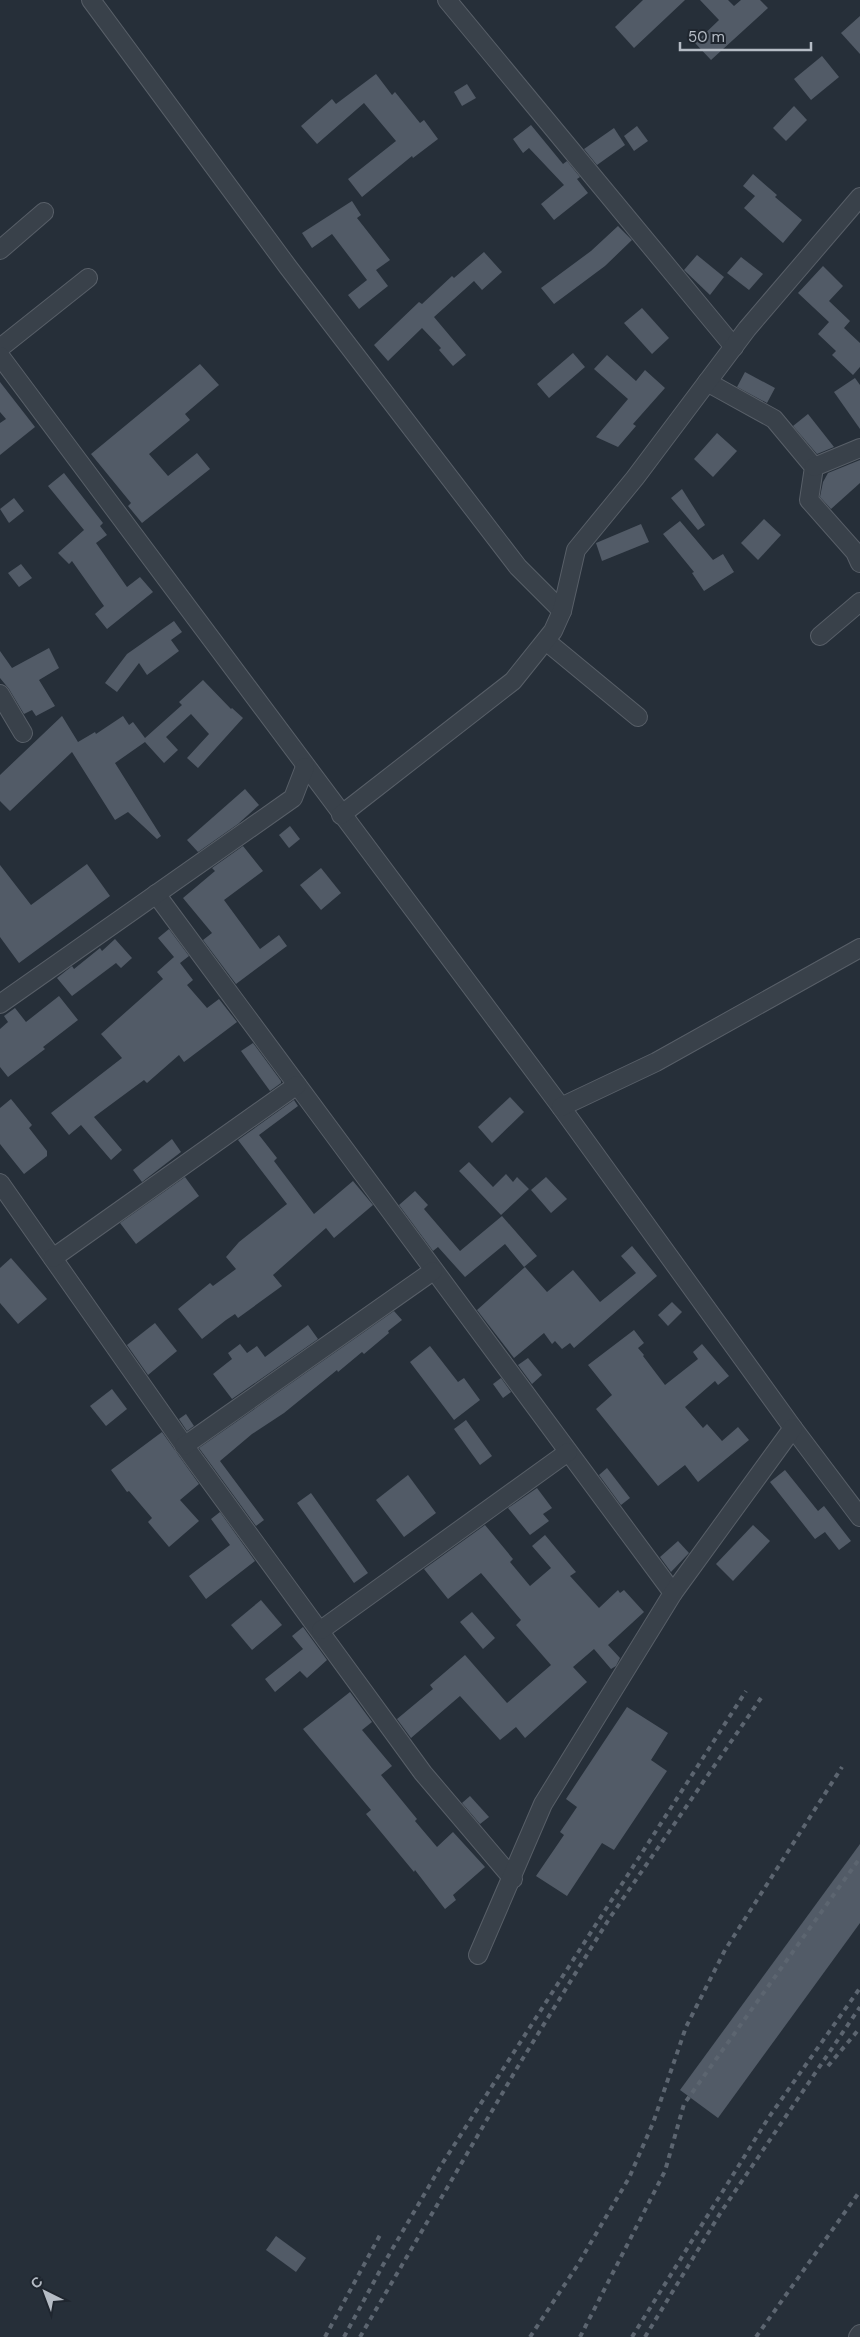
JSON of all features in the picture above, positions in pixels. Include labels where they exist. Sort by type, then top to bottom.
[{"type":"street","points":[[91,0],[288,268],[518,567],[562,611]]},
{"type":"street","points":[[452,2],[734,347]]},
{"type":"street","points":[[341,815],[513,681],[553,631],[562,611],[576,550],[635,478],[734,347],[860,197]]},
{"type":"street","points":[[0,250],[44,212]]},
{"type":"street","points":[[0,348],[88,278]]},
{"type":"street","points":[[0,356],[305,767],[561,1107],[793,1428],[860,1517]]},
{"type":"street","points":[[707,382],[774,418],[814,467],[809,500],[855,552],[860,563]]},
{"type":"street","points":[[814,467],[860,448]]},
{"type":"street","points":[[820,636],[860,602]]},
{"type":"street","points":[[546,641],[638,717]]},
{"type":"street","points":[[0,694],[23,733]]},
{"type":"street","points":[[0,1004],[293,798],[305,767]]},
{"type":"street","points":[[156,894],[673,1593]]},
{"type":"street","points":[[561,1107],[656,1062],[860,948]]},
{"type":"street","points":[[53,1258],[296,1085]]},
{"type":"street","points":[[0,1183],[184,1446],[423,1773],[513,1879]]},
{"type":"street","points":[[184,1446],[433,1271]]},
{"type":"street","points":[[478,1955],[513,1879],[543,1804],[673,1593],[793,1428]]},
{"type":"street","points":[[320,1630],[568,1452]]},
{"type":"building","points":[[643,0],[685,0],[634,48],[615,27]]},
{"type":"building","points":[[700,0],[728,0],[734,6],[741,0],[760,0],[768,8],[711,60],[695,43],[719,20]]},
{"type":"building","points":[[860,16],[860,54],[841,33]]},
{"type":"building","points":[[822,56],[839,77],[811,100],[794,79]]},
{"type":"building","points":[[376,74],[392,95],[395,92],[420,123],[424,120],[438,139],[413,158],[412,156],[362,197],[348,179],[396,141],[364,103],[317,144],[301,126],[332,99],[336,104]]},
{"type":"building","points":[[467,84],[476,98],[462,106],[454,92]]},
{"type":"building","points":[[794,106],[807,120],[786,141],[773,128]]},
{"type":"building","points":[[531,125],[563,164],[567,161],[580,177],[577,179],[588,193],[554,220],[541,204],[564,185],[529,148],[523,153],[513,139]]},
{"type":"building","points":[[637,126],[648,141],[634,151],[624,136]]},
{"type":"building","points":[[614,128],[625,145],[597,165],[584,149]]},
{"type":"building","points":[[753,174],[777,195],[775,197],[802,220],[783,243],[744,208],[755,196],[743,186]]},
{"type":"building","points":[[352,201],[361,215],[357,218],[390,260],[376,270],[388,286],[359,309],[348,295],[367,280],[332,234],[312,248],[302,233]]},
{"type":"building","points":[[618,226],[632,240],[605,266],[554,304],[541,288],[591,251]]},
{"type":"building","points":[[484,252],[502,272],[482,290],[474,281],[434,317],[466,355],[453,366],[439,350],[441,348],[422,328],[388,361],[374,345],[419,302],[422,304],[452,276],[454,278]]},
{"type":"building","points":[[697,255],[724,277],[710,295],[684,270]]},
{"type":"building","points":[[741,257],[763,274],[749,290],[727,273]]},
{"type":"building","points":[[823,266],[843,286],[829,301],[850,321],[844,328],[860,343],[860,367],[853,375],[832,355],[836,351],[818,334],[829,322],[798,293]]},
{"type":"building","points":[[642,308],[669,338],[652,354],[624,323]]},
{"type":"building","points":[[573,353],[585,367],[549,398],[537,384]]},
{"type":"building","points":[[607,355],[636,381],[645,370],[665,388],[633,424],[636,426],[618,447],[596,437],[628,399],[594,369]]},
{"type":"building","points":[[200,364],[219,385],[185,414],[190,420],[149,454],[168,476],[197,453],[210,469],[142,523],[128,506],[131,503],[91,454]]},
{"type":"building","points":[[745,372],[775,388],[767,403],[737,387]]},
{"type":"building","points":[[855,378],[860,385],[860,429],[834,392]]},
{"type":"building","points":[[0,382],[35,427],[0,455],[0,423],[6,419],[0,412]]},
{"type":"building","points":[[808,414],[834,447],[817,454],[793,426]]},
{"type":"building","points":[[717,433],[737,451],[713,477],[694,459]]},
{"type":"building","points":[[860,460],[860,483],[831,509],[820,497],[823,482],[828,473]]},
{"type":"building","points":[[64,473],[103,523],[100,526],[107,535],[96,543],[127,587],[140,577],[153,592],[107,629],[95,614],[104,606],[72,561],[69,564],[58,553],[84,530],[48,486]]},
{"type":"building","points":[[682,489],[705,525],[698,530],[671,498]]},
{"type":"building","points":[[14,498],[24,511],[9,523],[0,509]]},
{"type":"building","points":[[764,519],[781,535],[758,560],[741,543]]},
{"type":"building","points":[[680,521],[713,560],[723,554],[734,572],[704,591],[692,573],[694,572],[663,534]]},
{"type":"building","points":[[641,524],[649,542],[602,561],[596,543]]},
{"type":"building","points":[[21,564],[32,578],[19,587],[8,573]]},
{"type":"building","points":[[174,621],[182,632],[171,640],[179,651],[147,675],[139,663],[117,692],[105,683],[127,654]]},
{"type":"building","points":[[49,648],[59,668],[39,680],[55,706],[36,716],[32,710],[24,714],[0,678],[0,651],[12,668]]},
{"type":"building","points":[[203,680],[231,709],[243,718],[198,768],[187,758],[209,734],[191,714],[166,737],[178,750],[164,763],[145,742],[115,763],[161,836],[157,839],[128,812],[115,820],[72,752],[10,811],[0,801],[0,775],[62,716],[78,742],[95,732],[96,734],[123,716],[129,725],[133,722],[145,738],[182,705],[179,702]]},
{"type":"building","points":[[245,789],[259,805],[238,824],[198,852],[187,840]]},
{"type":"building","points":[[290,826],[300,839],[289,848],[279,835]]},
{"type":"building","points":[[243,846],[263,871],[224,900],[260,949],[279,935],[287,946],[236,984],[203,940],[212,933],[183,898],[215,871],[212,868]]},
{"type":"building","points":[[87,864],[110,896],[19,963],[0,937],[0,865],[31,905]]},
{"type":"building","points":[[321,868],[341,893],[321,910],[300,885]]},
{"type":"building","points":[[169,929],[189,956],[180,963],[193,980],[187,985],[207,1008],[219,999],[237,1022],[184,1062],[179,1055],[147,1083],[144,1080],[94,1117],[122,1150],[111,1160],[81,1125],[69,1135],[51,1113],[122,1058],[101,1034],[163,979],[157,972],[174,957],[158,938]]},
{"type":"building","points":[[115,939],[132,958],[121,968],[116,963],[72,996],[57,978],[72,966],[74,969],[100,948],[102,951]]},
{"type":"building","points":[[59,996],[78,1020],[43,1047],[45,1049],[8,1077],[0,1067],[0,1029],[8,1022],[4,1016],[15,1008],[26,1022]]},
{"type":"building","points":[[253,1043],[281,1081],[270,1091],[241,1051]]},
{"type":"building","points":[[510,1097],[524,1112],[492,1143],[478,1127]]},
{"type":"building","points":[[11,1099],[32,1125],[29,1128],[47,1151],[47,1156],[24,1174],[0,1144],[0,1108]]},
{"type":"building","points":[[294,1100],[298,1106],[259,1135],[277,1158],[274,1161],[314,1214],[353,1181],[373,1205],[334,1238],[326,1228],[273,1275],[282,1286],[238,1318],[235,1314],[202,1339],[178,1309],[210,1283],[213,1286],[236,1269],[226,1257],[239,1242],[287,1204],[238,1140]]},
{"type":"building","points":[[172,1139],[181,1152],[142,1182],[133,1170]]},
{"type":"building","points":[[469,1162],[493,1187],[506,1174],[513,1182],[517,1177],[529,1189],[501,1215],[459,1171]]},
{"type":"building","points":[[185,1177],[199,1196],[136,1244],[120,1223]]},
{"type":"building","points":[[546,1177],[567,1199],[551,1213],[531,1190]]},
{"type":"building","points":[[415,1191],[428,1205],[424,1209],[460,1251],[502,1216],[537,1256],[524,1267],[505,1244],[465,1277],[438,1247],[433,1251],[399,1205]]},
{"type":"building","points":[[632,1246],[657,1276],[574,1348],[570,1343],[562,1349],[555,1341],[552,1344],[544,1333],[514,1358],[477,1310],[525,1267],[547,1292],[573,1270],[600,1302],[636,1273],[621,1256]]},
{"type":"building","points":[[11,1258],[47,1299],[18,1324],[0,1303],[0,1268]]},
{"type":"building","points":[[672,1302],[682,1312],[668,1326],[658,1315]]},
{"type":"building","points":[[394,1311],[402,1320],[388,1331],[389,1333],[364,1354],[362,1352],[338,1372],[337,1370],[284,1413],[252,1434],[220,1461],[264,1520],[256,1526],[199,1448]]},
{"type":"building","points":[[155,1323],[177,1351],[148,1375],[127,1345]]},
{"type":"building","points":[[308,1325],[318,1339],[232,1399],[213,1374],[232,1359],[228,1353],[240,1344],[247,1353],[257,1346],[265,1357]]},
{"type":"building","points":[[634,1330],[644,1343],[638,1348],[665,1385],[698,1359],[693,1352],[702,1344],[729,1376],[718,1385],[715,1381],[685,1407],[703,1428],[707,1424],[722,1441],[738,1427],[749,1440],[698,1482],[685,1465],[658,1486],[596,1409],[612,1395],[588,1365]]},
{"type":"building","points":[[430,1346],[458,1382],[464,1378],[480,1400],[454,1420],[410,1362]]},
{"type":"building","points":[[528,1358],[542,1375],[532,1384],[518,1365]]},
{"type":"building","points":[[501,1378],[511,1392],[503,1398],[493,1384]]},
{"type":"building","points":[[112,1389],[127,1409],[106,1426],[90,1406]]},
{"type":"building","points":[[186,1414],[194,1426],[187,1431],[179,1419]]},
{"type":"building","points":[[466,1420],[492,1456],[480,1465],[454,1429]]},
{"type":"building","points":[[162,1432],[199,1484],[180,1500],[199,1521],[169,1547],[148,1522],[152,1518],[129,1491],[127,1492],[111,1470]]},
{"type":"building","points":[[607,1468],[630,1498],[621,1505],[599,1475]]},
{"type":"building","points":[[785,1470],[818,1511],[824,1506],[851,1541],[839,1550],[825,1532],[815,1539],[770,1482]]},
{"type":"building","points":[[408,1475],[436,1513],[404,1537],[376,1500]]},
{"type":"building","points":[[537,1488],[552,1508],[543,1514],[549,1521],[530,1535],[508,1508]]},
{"type":"building","points":[[311,1493],[368,1573],[354,1583],[297,1503]]},
{"type":"building","points":[[220,1512],[255,1561],[206,1599],[189,1576],[230,1545],[211,1519]]},
{"type":"building","points":[[485,1525],[513,1559],[510,1562],[530,1586],[551,1568],[532,1546],[545,1535],[576,1572],[570,1576],[599,1608],[618,1590],[620,1593],[624,1590],[644,1612],[608,1645],[620,1658],[616,1666],[611,1669],[594,1649],[573,1667],[587,1682],[525,1738],[516,1727],[500,1740],[460,1696],[411,1738],[397,1719],[433,1689],[430,1685],[465,1655],[507,1703],[551,1665],[516,1625],[521,1620],[481,1573],[448,1599],[424,1569]]},
{"type":"building","points":[[753,1525],[770,1541],[733,1581],[716,1564]]},
{"type":"building","points":[[678,1541],[689,1553],[671,1572],[660,1557]]},
{"type":"building","points":[[261,1600],[282,1625],[252,1650],[231,1625]]},
{"type":"building","points":[[472,1612],[495,1638],[483,1649],[460,1622]]},
{"type":"building","points":[[303,1627],[327,1660],[307,1678],[300,1671],[275,1692],[265,1679],[303,1649],[292,1636]]},
{"type":"building","points":[[350,1692],[372,1722],[362,1730],[392,1766],[381,1775],[417,1819],[415,1821],[437,1847],[453,1832],[485,1867],[453,1895],[456,1900],[445,1909],[415,1870],[414,1872],[366,1814],[371,1810],[303,1729]]},
{"type":"building","points":[[627,1707],[668,1733],[651,1760],[667,1771],[614,1850],[602,1843],[567,1896],[536,1876],[564,1835],[560,1832],[577,1807],[566,1799]]},
{"type":"building","points":[[470,1796],[489,1817],[480,1824],[462,1803]]},
{"type":"building","points":[[860,1844],[860,1923],[718,2118],[680,2090]]},
{"type":"building","points":[[276,2236],[306,2258],[296,2272],[266,2250]]},
{"type":"railway","points":[[344,2337],[383,2265],[442,2164],[746,1691]]},
{"type":"railway","points":[[360,2337],[520,2063],[609,1919],[761,1698]]},
{"type":"railway","points":[[530,2337],[577,2266],[629,2178],[653,2123],[686,2027],[725,1950],[842,1767]]},
{"type":"railway","points":[[580,2337],[665,2171],[684,2104],[860,1858]]},
{"type":"railway","points":[[632,2337],[769,2117],[860,1988]]},
{"type":"railway","points":[[645,2337],[721,2212],[860,2007]]},
{"type":"railway","points":[[828,2066],[860,2028]]},
{"type":"railway","points":[[756,2337],[860,2191]]},
{"type":"railway","points":[[325,2337],[380,2235]]}]
